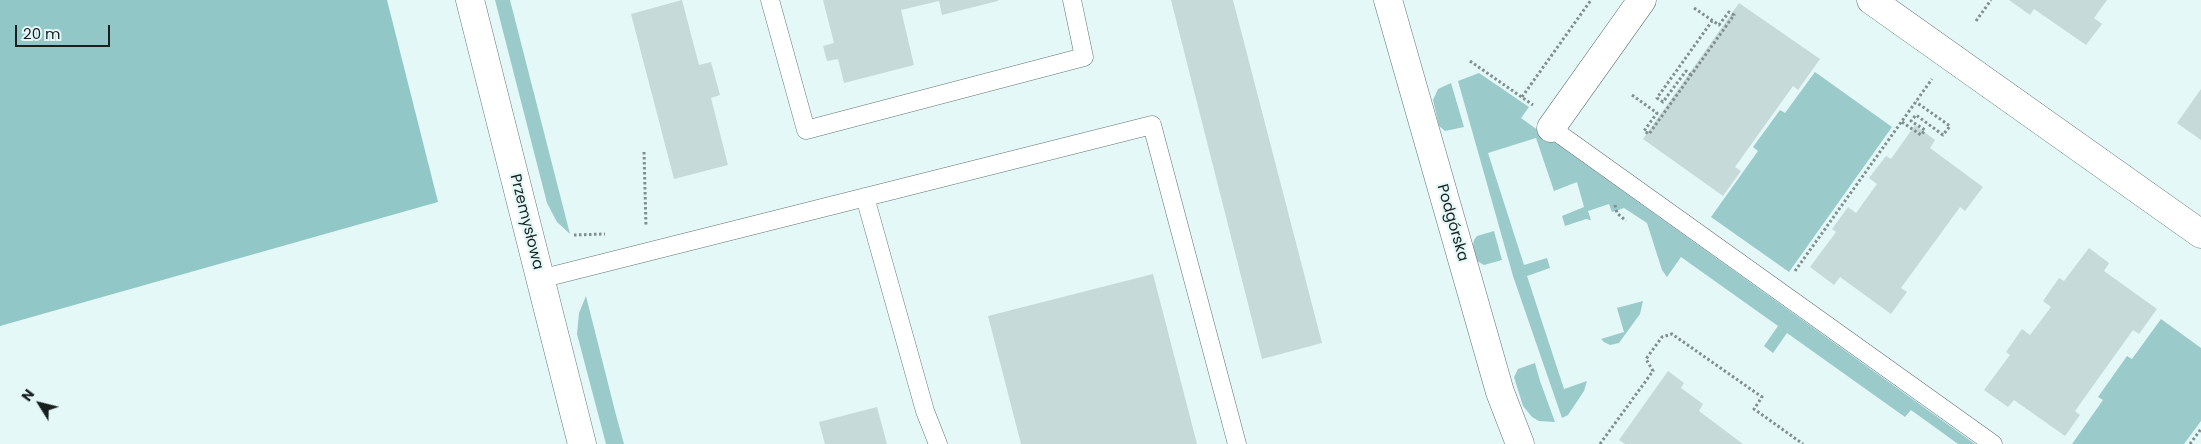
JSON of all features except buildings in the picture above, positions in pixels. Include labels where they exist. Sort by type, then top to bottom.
[{"type":"street","name":"Przemysłowa","points":[[470,0],[582,444]]},
{"type":"street","name":"Podgórska","points":[[1388,0],[1500,392],[1520,444]]},
{"type":"street","points":[[1551,128],[1642,0]]},
{"type":"street","points":[[1871,0],[2201,234]]},
{"type":"lane","points":[[770,0],[806,130],[1084,57],[1072,0]]},
{"type":"lane","points":[[540,279],[1152,125],[1236,444]]},
{"type":"lane","points":[[1551,128],[1993,444]]},
{"type":"lane","points":[[865,198],[925,411],[938,444]]},
{"type":"path","points":[[1470,61],[1522,97],[1591,0]]},
{"type":"path","points":[[1976,21],[1991,0]]},
{"type":"path","points":[[1632,95],[1657,113],[1644,130],[1650,134],[1734,16],[1729,12],[1719,26],[1694,8]]},
{"type":"path","points":[[1691,75],[1686,71],[1663,102],[1658,98],[1712,20]]},
{"type":"path","points":[[1794,273],[1949,56]]},
{"type":"path","points":[[1902,122],[1921,136],[1924,130],[1911,121],[1916,115],[1943,135],[1950,126],[1916,102]]},
{"type":"path","points":[[637,230],[646,227],[644,152]]},
{"type":"path","points":[[574,235],[609,234]]},
{"type":"path","points":[[1600,444],[1653,371],[1646,359],[1662,336],[1672,334],[1762,397],[1754,409],[1802,444]]},
{"type":"path","points":[[2190,444],[2201,429]]},
{"type":"shaded area","points":[[0,0],[387,0],[438,202],[0,326]]},
{"type":"shaded area","points":[[495,0],[510,0],[570,234],[557,222],[547,203]]},
{"type":"shaded area","points":[[1815,72],[1892,127],[1789,272],[1711,217],[1758,151],[1753,147],[1780,110],[1785,113]]},
{"type":"shaded area","points":[[1479,73],[1529,107],[1521,118],[1975,444],[1958,444],[1911,410],[1905,417],[1787,333],[1773,353],[1764,346],[1778,326],[1681,257],[1667,277],[1662,270],[1647,223],[1624,208],[1612,212],[1609,204],[1588,211],[1591,220],[1586,219],[1565,226],[1562,216],[1584,207],[1577,182],[1554,191],[1536,138],[1488,153],[1524,265],[1547,258],[1550,268],[1527,276],[1564,389],[1587,381],[1584,391],[1568,415],[1562,418],[1513,276],[1458,81]]},
{"type":"shaded area","points":[[1451,83],[1464,127],[1445,131],[1439,126],[1433,100],[1438,89]]},
{"type":"shaded area","points":[[1494,231],[1502,260],[1484,265],[1477,261],[1473,246],[1474,240],[1477,236]]},
{"type":"shaded area","points":[[586,296],[624,444],[606,444],[577,334],[579,313]]},
{"type":"shaded area","points":[[1643,301],[1640,314],[1619,343],[1610,345],[1601,339],[1624,332],[1617,308]]},
{"type":"shaded area","points":[[2161,319],[2201,348],[2201,421],[2184,444],[2072,444],[2103,400],[2098,397],[2127,356],[2132,359]]},
{"type":"shaded area","points":[[1535,363],[1555,422],[1539,421],[1532,417],[1523,406],[1514,377],[1518,369]]}]
